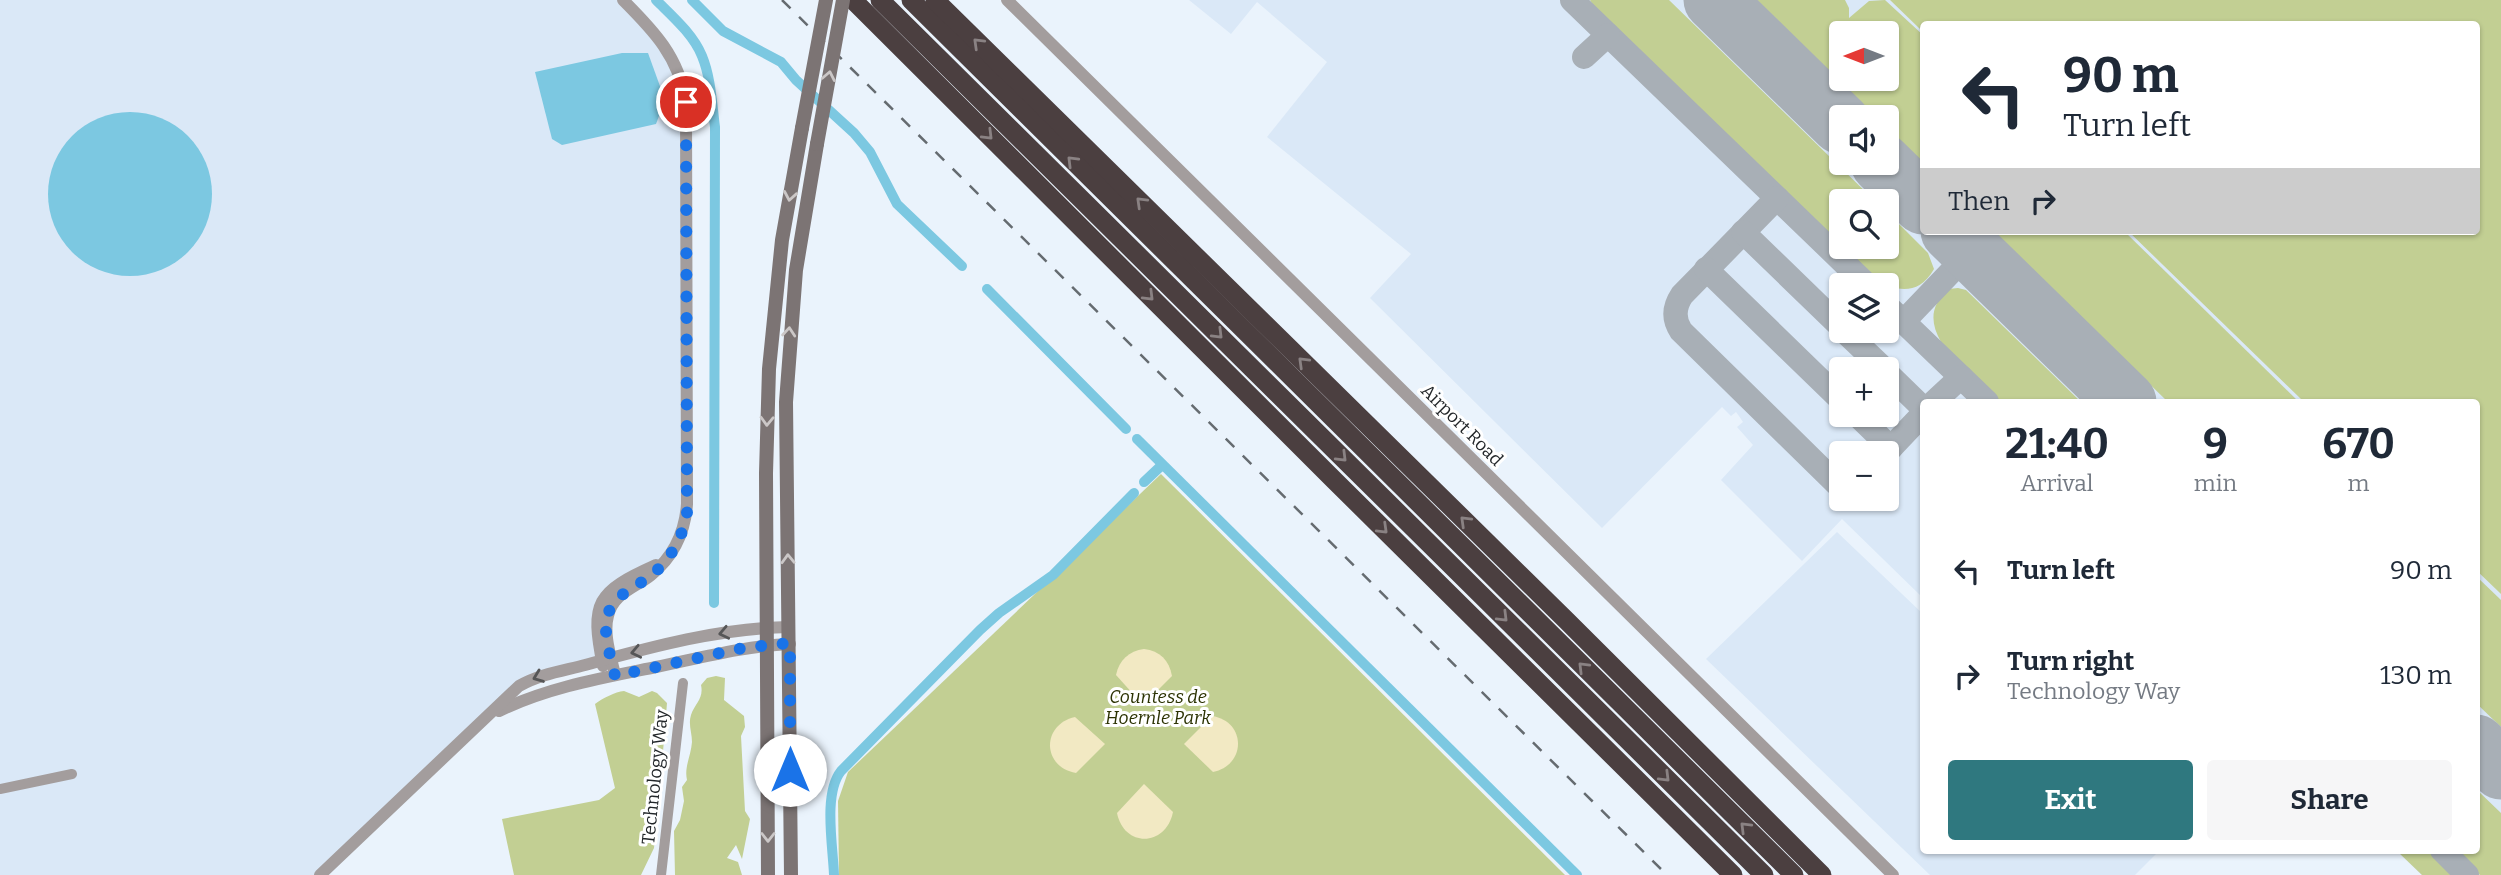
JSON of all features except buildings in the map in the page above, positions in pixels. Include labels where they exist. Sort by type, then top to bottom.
[{"type":"highway","points":[[853,0],[1733,875]]},
{"type":"highway","points":[[880,0],[1763,875]]},
{"type":"highway","points":[[911,0],[1794,875]]},
{"type":"highway","points":[[935,0],[1822,875]]},
{"type":"highway","points":[[1258,374],[1335,481]]},
{"type":"highway","points":[[1441,526],[1566,620]]},
{"type":"main road","points":[[768,875],[767,437],[771,348],[782,240],[826,0]]},
{"type":"main road","points":[[791,875],[790,643],[785,467],[787,370],[798,249],[844,0]]},
{"type":"street","points":[[610,677],[596,625],[597,612],[602,601],[617,585],[666,560],[681,536],[687,504],[686,102],[671,56],[656,33],[623,0]]},
{"type":"street","name":"Airport Road","points":[[1007,0],[1893,875]]},
{"type":"street","points":[[320,875],[526,682],[606,658],[739,630],[789,627]]},
{"type":"street","points":[[486,717],[529,697],[568,685],[743,648],[790,643]]},
{"type":"street","name":"Technology Way","points":[[661,875],[682,683]]},
{"type":"street","points":[[0,789],[72,774]]},
{"type":"shaded area","points":[[0,0],[623,0],[679,74],[687,504],[666,560],[617,585],[602,660],[532,679],[320,875],[0,875]]},
{"type":"shaded area","points":[[1189,0],[1890,0],[1920,29],[1920,235],[2132,235],[2301,399],[1920,399],[1920,595],[1842,519],[1802,561],[1721,480],[1753,445],[1737,427],[1743,422],[1736,412],[1731,416],[1722,407],[1602,528],[1370,298],[1411,254],[1267,137],[1327,62],[1257,2],[1231,34]]},
{"type":"shaded area","points":[[1837,532],[1920,611],[1920,854],[2156,854],[2135,875],[1930,875],[1706,659]]},
{"type":"shaded area","points":[[2480,574],[2501,594],[2501,875],[2422,875],[2400,854],[2480,854]]},
{"type":"green space","points":[[1590,0],[1669,0],[1829,156],[1829,175],[1848,175],[1863,189],[1829,189],[1829,238],[1768,181]]},
{"type":"green space","points":[[1757,0],[1845,0],[1849,8],[1849,18],[1869,1],[1885,0],[1920,32],[1920,160],[1899,139],[1899,105],[1864,105],[1850,91],[1899,91],[1899,21],[1829,21],[1829,71]]},
{"type":"green space","points":[[1890,0],[2501,0],[2501,594],[2480,574],[2480,399],[2301,399],[2132,235],[2480,235],[2480,21],[1920,21],[1920,29]]},
{"type":"green space","points":[[1899,224],[1928,253],[1934,269],[1922,283],[1909,289],[1899,289],[1899,273],[1867,273],[1852,259],[1899,259]]},
{"type":"green space","points":[[1996,235],[2128,235],[2296,399],[2165,399]]},
{"type":"green space","points":[[1949,289],[1966,290],[2078,399],[1995,399],[1946,350],[1937,334],[1933,319],[1937,304]]},
{"type":"green space","name":"Countess de Hoernle Park","points":[[1161,474],[1565,875],[839,875],[838,801],[848,772]]},
{"type":"green space","points":[[2480,580],[2501,600],[2501,727],[2480,707]]},
{"type":"green space","points":[[707,678],[725,678],[724,700],[744,716],[745,727],[741,736],[745,811],[750,819],[742,859],[736,845],[727,858],[738,862],[742,875],[675,875],[674,831],[680,820],[684,801],[682,787],[687,780],[686,771],[692,742],[690,718],[700,697],[701,685]]},
{"type":"green space","points":[[624,691],[639,697],[652,691],[667,703],[661,776],[652,804],[656,825],[654,848],[641,875],[514,875],[502,819],[599,800],[615,788],[595,704]]},
{"type":"green space","points":[[2480,793],[2501,813],[2501,875],[2480,875],[2457,854],[2480,854]]},
{"type":"green space","points":[[2400,854],[2433,854],[2455,875],[2422,875]]},
{"type":"sand","points":[[1144,649],[1163,657],[1172,676],[1143,705],[1116,675],[1126,657]]},
{"type":"sand","points":[[1212,716],[1231,726],[1238,743],[1237,753],[1232,761],[1213,772],[1184,744]]},
{"type":"sand","points":[[1075,717],[1105,744],[1076,773],[1057,763],[1050,746],[1056,728]]},
{"type":"sand","points":[[1144,784],[1173,812],[1169,824],[1162,832],[1145,839],[1128,833],[1117,813]]},
{"type":"water","points":[[622,53],[648,53],[665,100],[656,124],[562,145],[552,139],[535,72]]},
{"type":"water","points":[[130,112],[161,119],[188,136],[205,163],[212,194],[205,225],[188,252],[161,269],[130,276],[99,269],[72,252],[55,225],[48,194],[55,163],[72,136],[99,119]]},
{"type":"waterway","points":[[656,0],[688,33],[702,56],[709,82],[715,127],[714,603]]},
{"type":"waterway","points":[[692,0],[723,31],[781,62],[796,80],[854,133],[870,152],[897,204],[962,266]]},
{"type":"waterway","points":[[987,289],[1126,429]]},
{"type":"waterway","points":[[1137,439],[1577,875]]},
{"type":"waterway","points":[[1144,482],[1162,465]]},
{"type":"waterway","points":[[834,875],[831,806],[835,781],[841,771],[980,630],[999,613],[1053,575],[1134,493]]},
{"type":"taxiway","points":[[1572,0],[1855,273]]},
{"type":"taxiway","points":[[1584,57],[1608,35]]},
{"type":"taxiway","points":[[1777,198],[1682,295],[1677,304],[1676,318],[1681,331],[1829,476]]},
{"type":"taxiway","points":[[1743,232],[1829,315]]},
{"type":"taxiway","points":[[1904,321],[1971,251]]},
{"type":"taxiway","points":[[1706,269],[1829,388]]},
{"type":"taxiway","points":[[1899,317],[1984,399]]},
{"type":"taxiway","points":[[1857,343],[1871,357]]},
{"type":"taxiway","points":[[1937,399],[1961,377]]},
{"type":"taxiway","points":[[1899,385],[1920,405]]},
{"type":"taxiway","points":[[1897,441],[1920,417]]},
{"type":"taxiway","points":[[1869,427],[1884,441]]},
{"type":"taxiway","points":[[2446,854],[2467,875]]},
{"type":"runway","points":[[1714,0],[1829,112]]},
{"type":"runway","points":[[1893,175],[1920,201]]},
{"type":"runway","points":[[1955,235],[2123,399]]},
{"type":"runway","points":[[2480,749],[2501,769]]},
{"type":"railway","points":[[782,0],[1667,875]]},
{"type":"route","points":[[686,102],[687,513],[681,536],[666,560],[651,576],[620,596],[612,605],[607,622],[607,635],[615,676],[743,648],[790,643],[790,770]]}]
